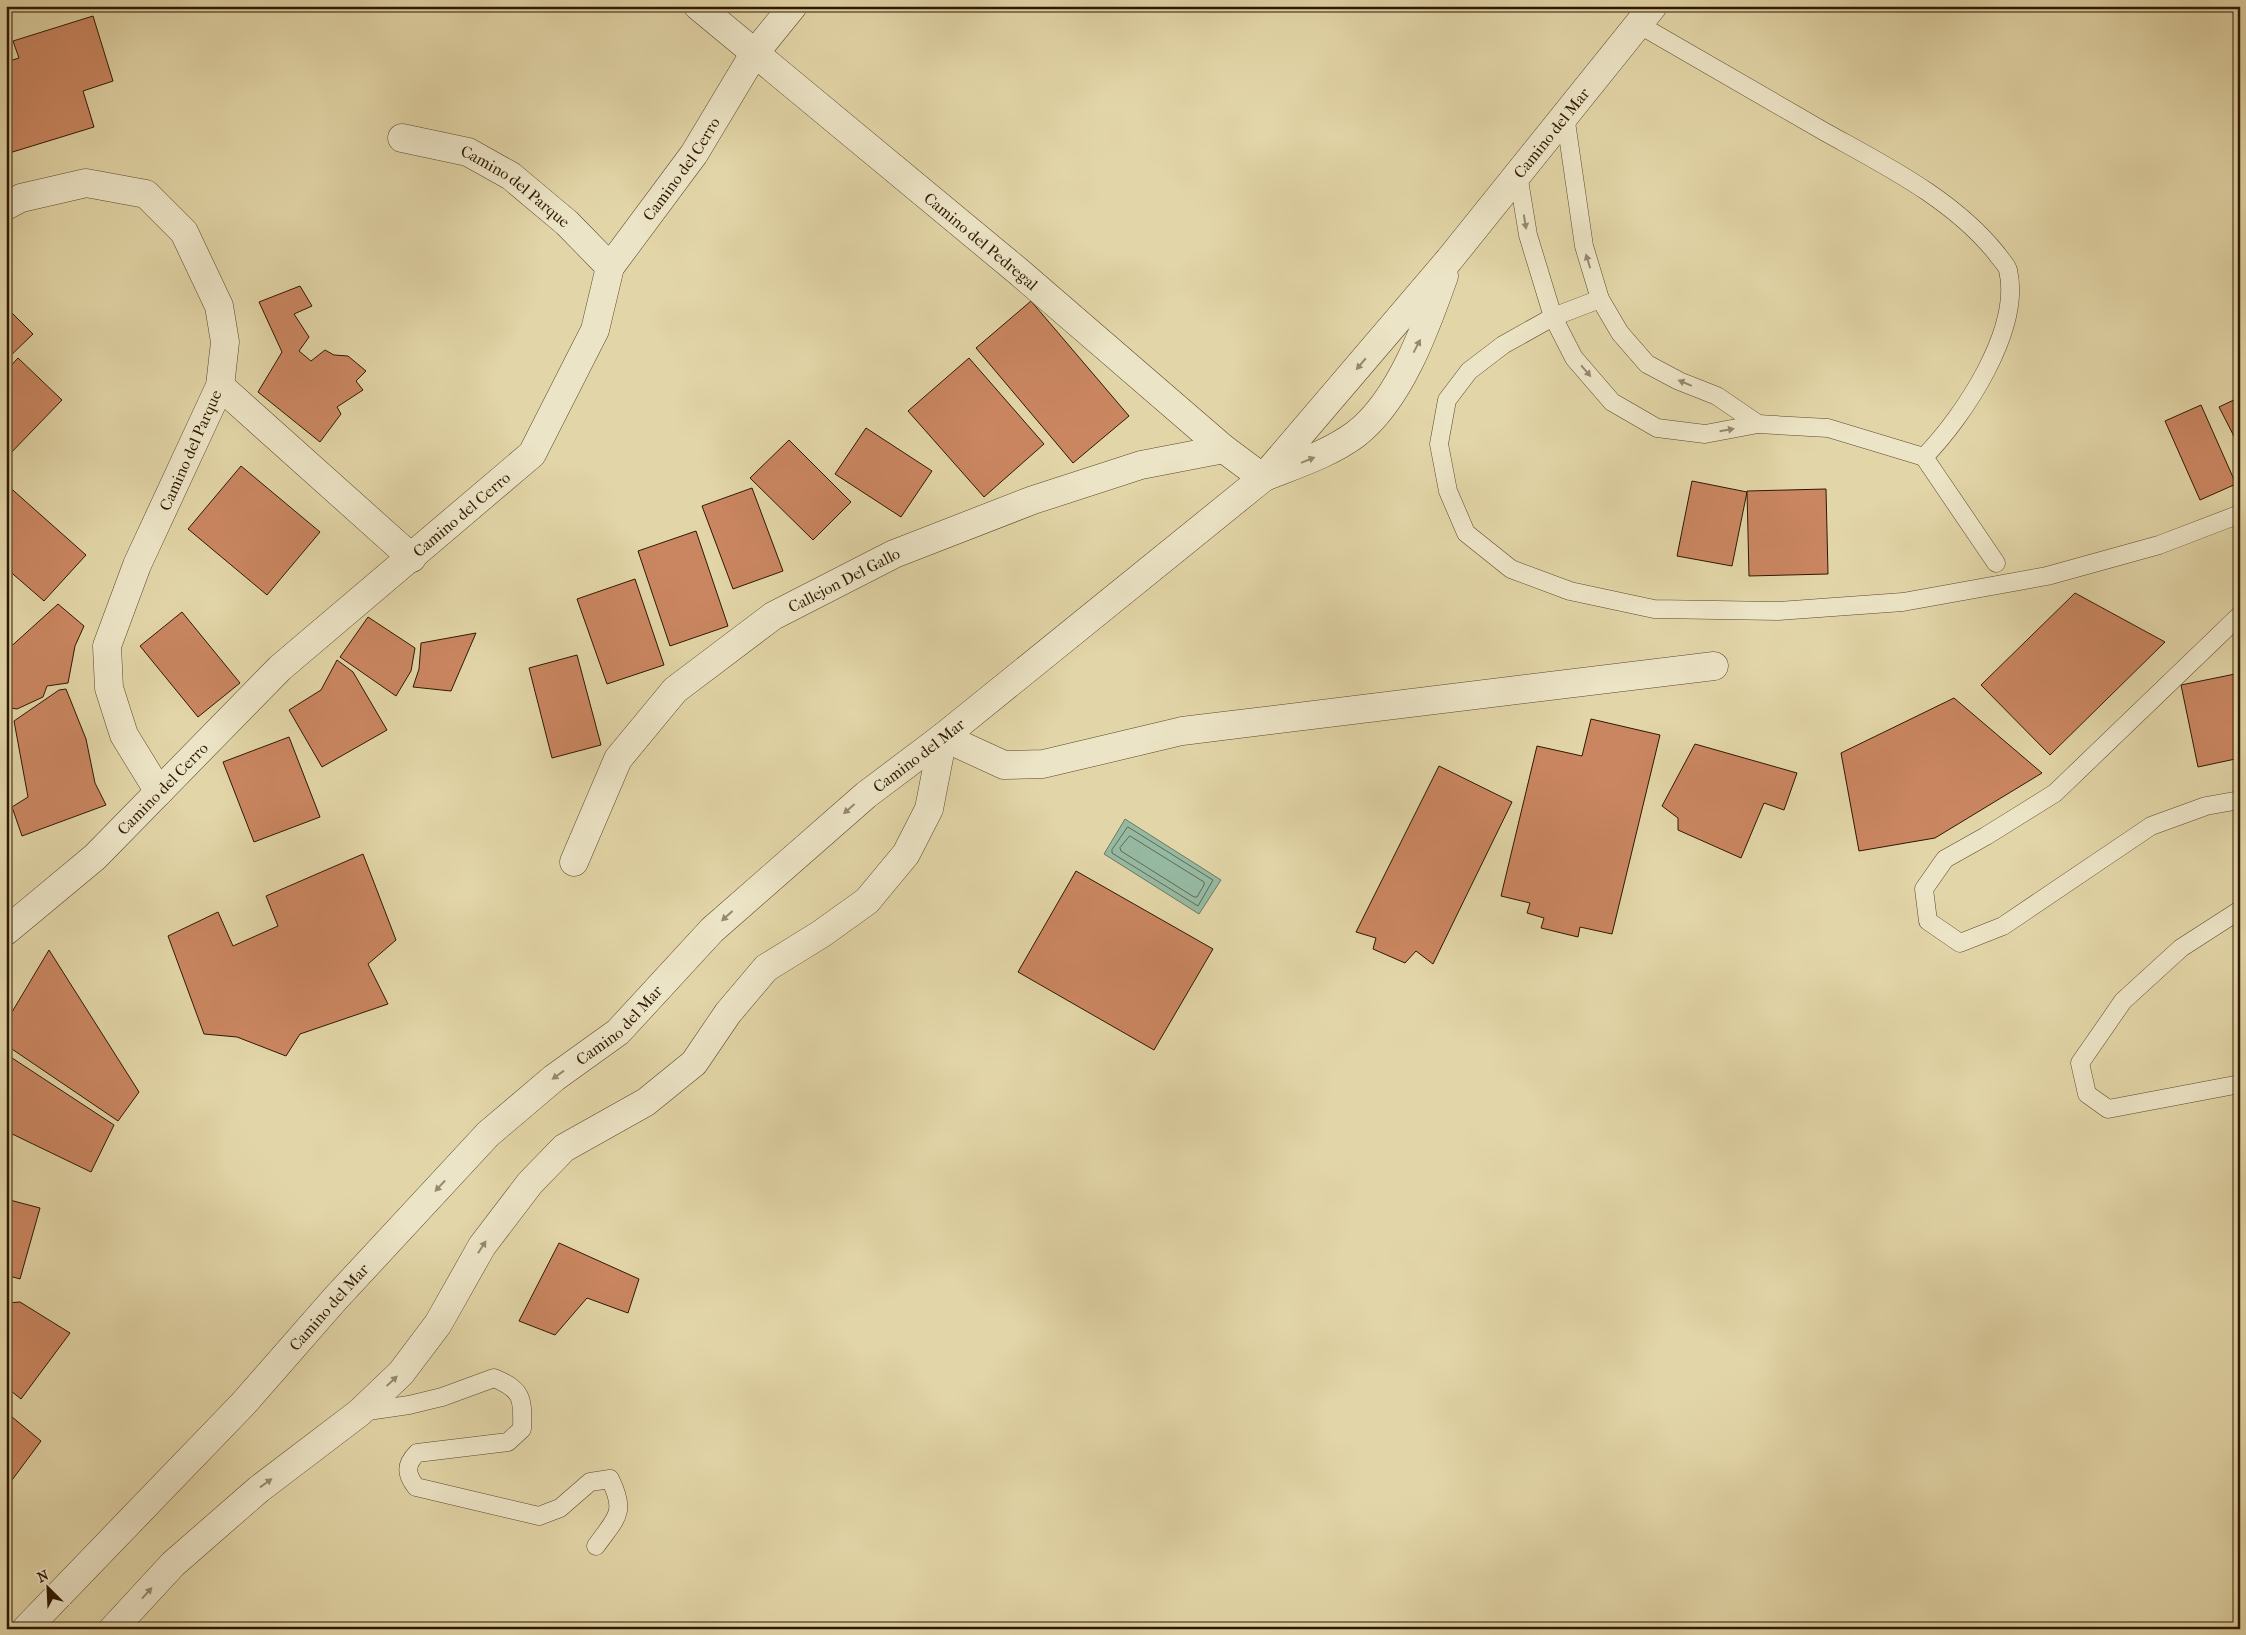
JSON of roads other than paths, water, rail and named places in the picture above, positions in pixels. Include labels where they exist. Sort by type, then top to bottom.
[{"type":"street","name":"Camino del Pedregal","points":[[698,6],[1019,272],[1224,449],[1263,478]]},
{"type":"street","name":"Camino del Cerro","points":[[6,931],[95,857],[280,668],[412,558],[532,454],[595,330],[610,267],[694,154],[754,54],[793,6]]},
{"type":"street","name":"Camino del Mar","points":[[26,1629],[242,1404],[335,1299],[488,1134],[554,1078],[618,1032],[712,930],[866,795],[943,737],[1263,478],[1449,260],[1646,15]]},
{"type":"street","name":"Camino del Parque","points":[[402,138],[468,152],[510,176],[567,223],[610,267]]},
{"type":"street","name":"Camino del Parque","points":[[6,206],[21,198],[86,183],[146,194],[184,232],[219,306],[225,342],[220,386],[137,565],[107,646],[109,688],[124,735],[160,792]]},
{"type":"street","name":"Camino del Mar","points":[[1263,478],[1321,455],[1357,433],[1390,397],[1423,334],[1449,260]]},
{"type":"street","points":[[220,386],[412,558]]},
{"type":"street","name":"Callejon Del Gallo","points":[[574,862],[618,759],[675,690],[773,616],[894,554],[1033,500],[1141,465],[1224,449]]},
{"type":"street","points":[[113,1629],[173,1564],[209,1532],[258,1489],[359,1412],[401,1373],[438,1324],[482,1246],[530,1183],[564,1148],[653,1097],[694,1063],[728,1013],[766,968],[821,934],[867,901],[906,854],[929,809],[943,737],[1004,765],[1043,764],[1192,730],[1714,666]]},
{"type":"lane","points":[[1646,15],[1950,208],[1985,239],[2007,268],[2010,296],[1997,352],[1965,405],[1938,442],[1924,456]]},
{"type":"lane","points":[[1565,115],[1584,246],[1600,299],[1620,333],[1647,364],[1679,381],[1717,396],[1758,424]]},
{"type":"lane","points":[[1518,174],[1528,235],[1553,317],[1574,358],[1612,402],[1657,428],[1705,434],[1758,424],[1828,428],[1924,456],[1996,563]]},
{"type":"lane","points":[[1600,299],[1553,317],[1503,345],[1469,371],[1446,400],[1439,444],[1448,491],[1466,533],[1510,569],[1570,591],[1654,609],[1778,611],[1903,602],[2047,576],[2159,545],[2240,514]]},
{"type":"lane","points":[[2240,615],[2055,793],[1945,859],[1924,889],[1928,921],[1960,943],[2003,926],[2151,826],[2206,806],[2240,800]]},
{"type":"lane","points":[[2240,910],[2181,948],[2123,1001],[2080,1062],[2087,1094],[2108,1109],[2240,1084]]},
{"type":"lane","points":[[359,1412],[410,1405],[442,1397],[494,1378],[512,1386],[523,1405],[522,1429],[515,1436],[508,1442],[417,1453],[407,1469],[409,1478],[416,1487],[540,1516],[560,1508],[590,1482],[610,1479],[619,1497],[618,1515],[596,1546]]},
{"type":"water","points":[[1125,819],[1221,880],[1199,914],[1104,854]]}]
